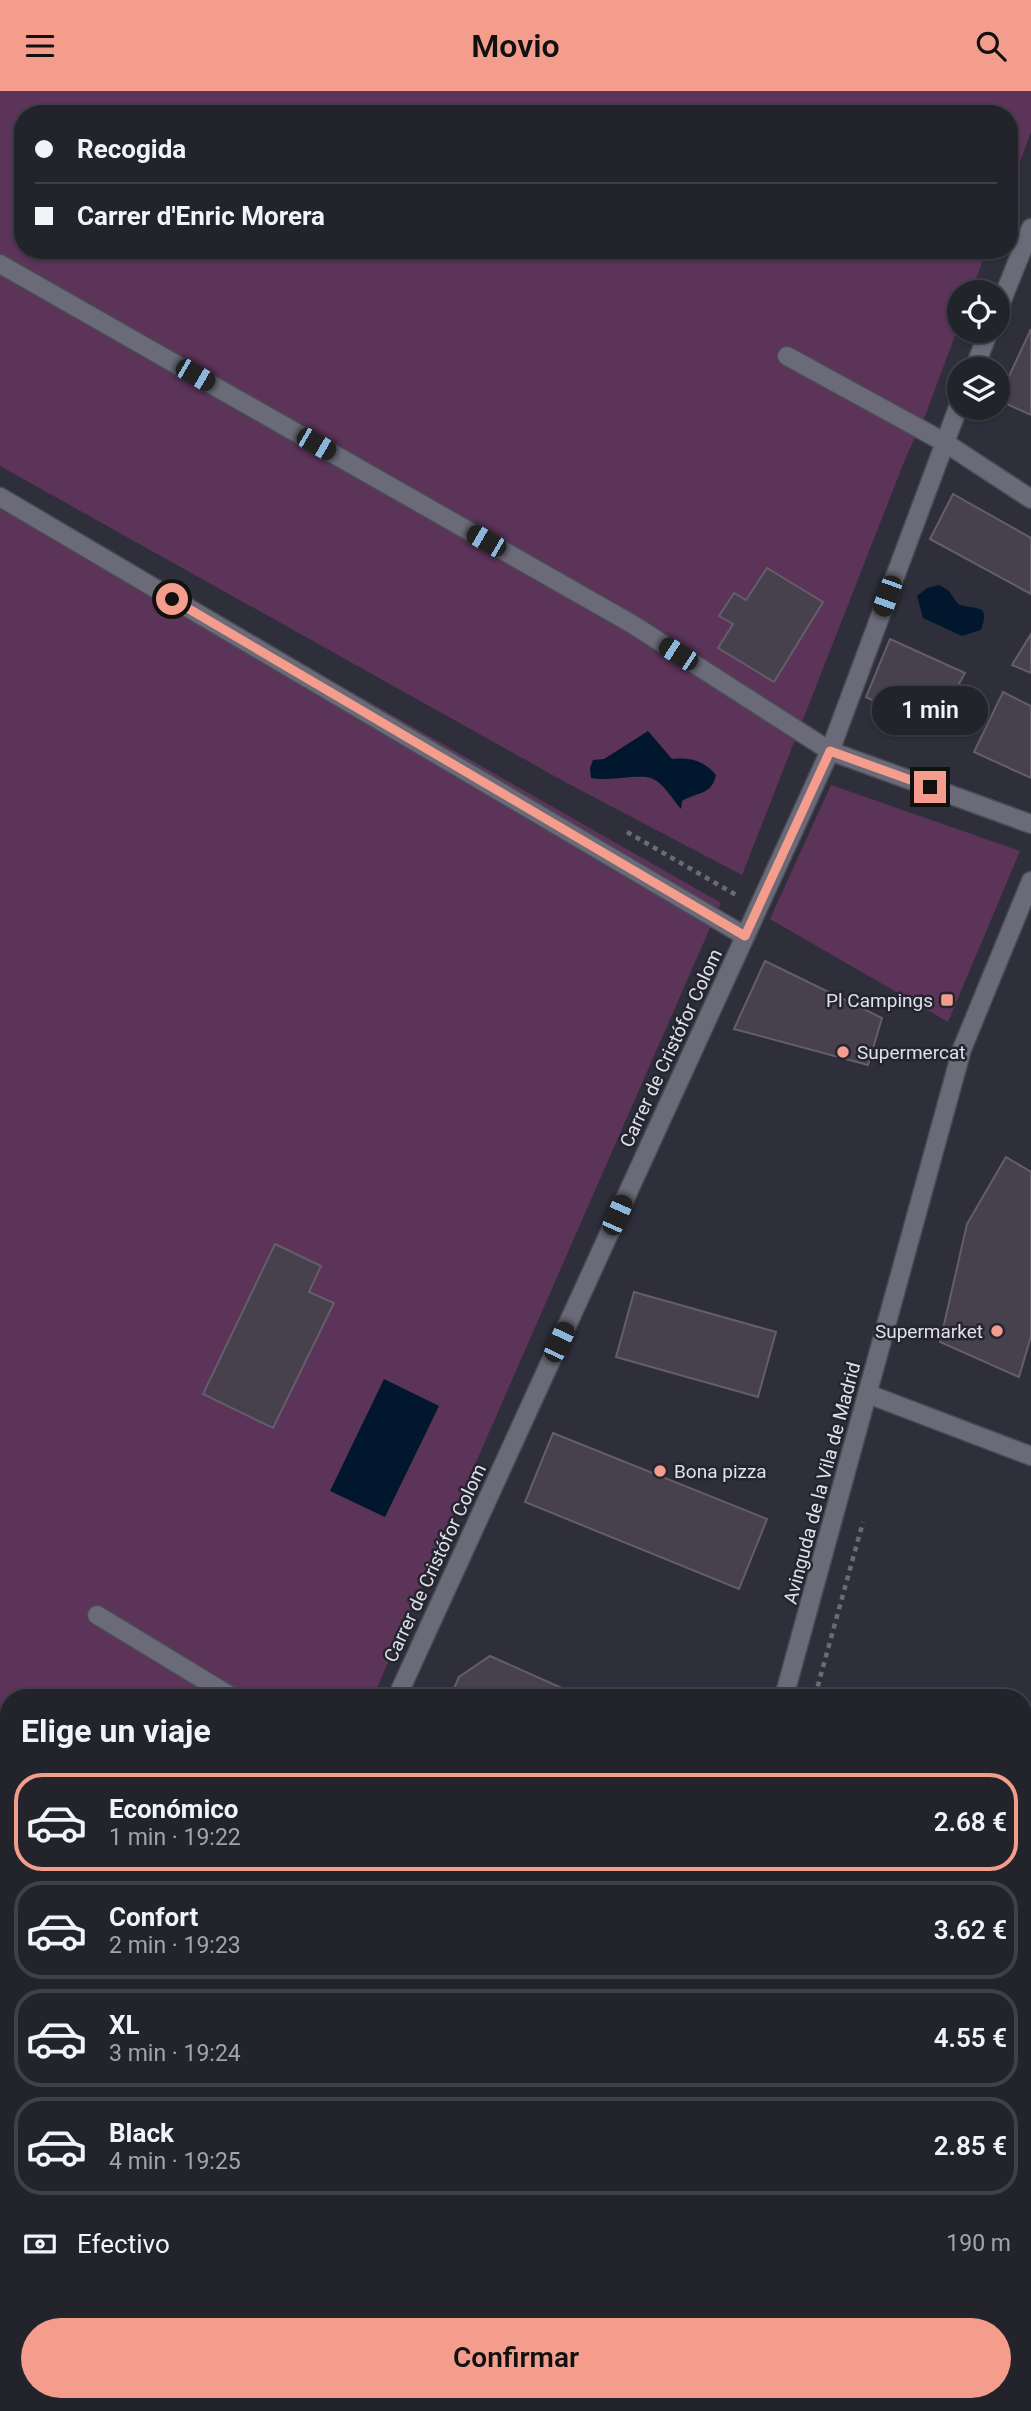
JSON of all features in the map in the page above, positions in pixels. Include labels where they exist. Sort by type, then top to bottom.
[{"type":"street","points":[[1010,280],[1031,228]]},
{"type":"street","points":[[0,264],[632,624],[830,751],[1031,824]]},
{"type":"street","points":[[787,356],[944,442],[1031,499]]},
{"type":"street","name":"Carrer de Cristófor Colom","points":[[401,1689],[830,751],[953,420]]},
{"type":"street","points":[[0,497],[745,936]]},
{"type":"street","name":"Avinguda de la Vila de Madrid","points":[[786,1689],[962,1049],[1031,881]]},
{"type":"street","points":[[868,1394],[1031,1456]]},
{"type":"street","points":[[97,1615],[219,1689]]},
{"type":"path","points":[[816,1689],[866,1511]]},
{"type":"shaded area","points":[[0,91],[1031,91],[1031,132],[1018,167],[1018,105],[14,105],[14,259],[984,259],[976,280],[947,280],[947,343],[952,343],[742,875],[565,782],[0,466]]},
{"type":"shaded area","points":[[16,500],[721,903],[377,1689],[0,1689],[0,504]]},
{"type":"shaded area","points":[[831,785],[1020,851],[948,1022],[770,919]]},
{"type":"water","points":[[939,585],[948,590],[958,604],[983,611],[981,630],[962,636],[923,618],[917,596],[927,588]]},
{"type":"water","points":[[648,731],[672,759],[697,761],[716,775],[707,790],[682,801],[681,809],[665,788],[648,777],[591,778],[593,760],[604,759]]},
{"type":"water","points":[[384,1379],[439,1406],[385,1517],[330,1491]]},
{"type":"building","points":[[1031,329],[1031,415],[1010,405],[1010,374]]},
{"type":"building","points":[[953,494],[1031,538],[1031,594],[930,539]]},
{"type":"building","points":[[767,568],[823,602],[774,682],[718,648],[733,624],[719,616],[734,593],[746,600]]},
{"type":"building","points":[[1031,634],[1031,673],[1012,665]]},
{"type":"building","points":[[890,639],[965,673],[933,730],[866,697]]},
{"type":"building","points":[[1003,692],[1031,706],[1031,778],[974,752]]},
{"type":"building","points":[[765,961],[882,1018],[868,1065],[734,1029]]},
{"type":"building","points":[[1006,1157],[1031,1172],[1031,1336],[1019,1377],[940,1342],[967,1224]]},
{"type":"building","points":[[275,1244],[321,1266],[309,1292],[334,1303],[273,1428],[203,1394]]},
{"type":"building","points":[[634,1292],[776,1332],[758,1397],[616,1357]]},
{"type":"building","points":[[553,1433],[767,1519],[739,1589],[525,1502]]},
{"type":"building","points":[[490,1656],[564,1689],[454,1689],[459,1677]]},
{"type":"place","name":"Pl Campings","points":[[947,1000]]},
{"type":"place","name":"Supermercat","points":[[843,1052]]},
{"type":"place","name":"Supermarket","points":[[997,1331]]},
{"type":"place","name":"Bona pizza","points":[[660,1471]]},
{"type":"route","points":[[172,599],[530,812],[745,936],[830,751],[930,787]]}]
